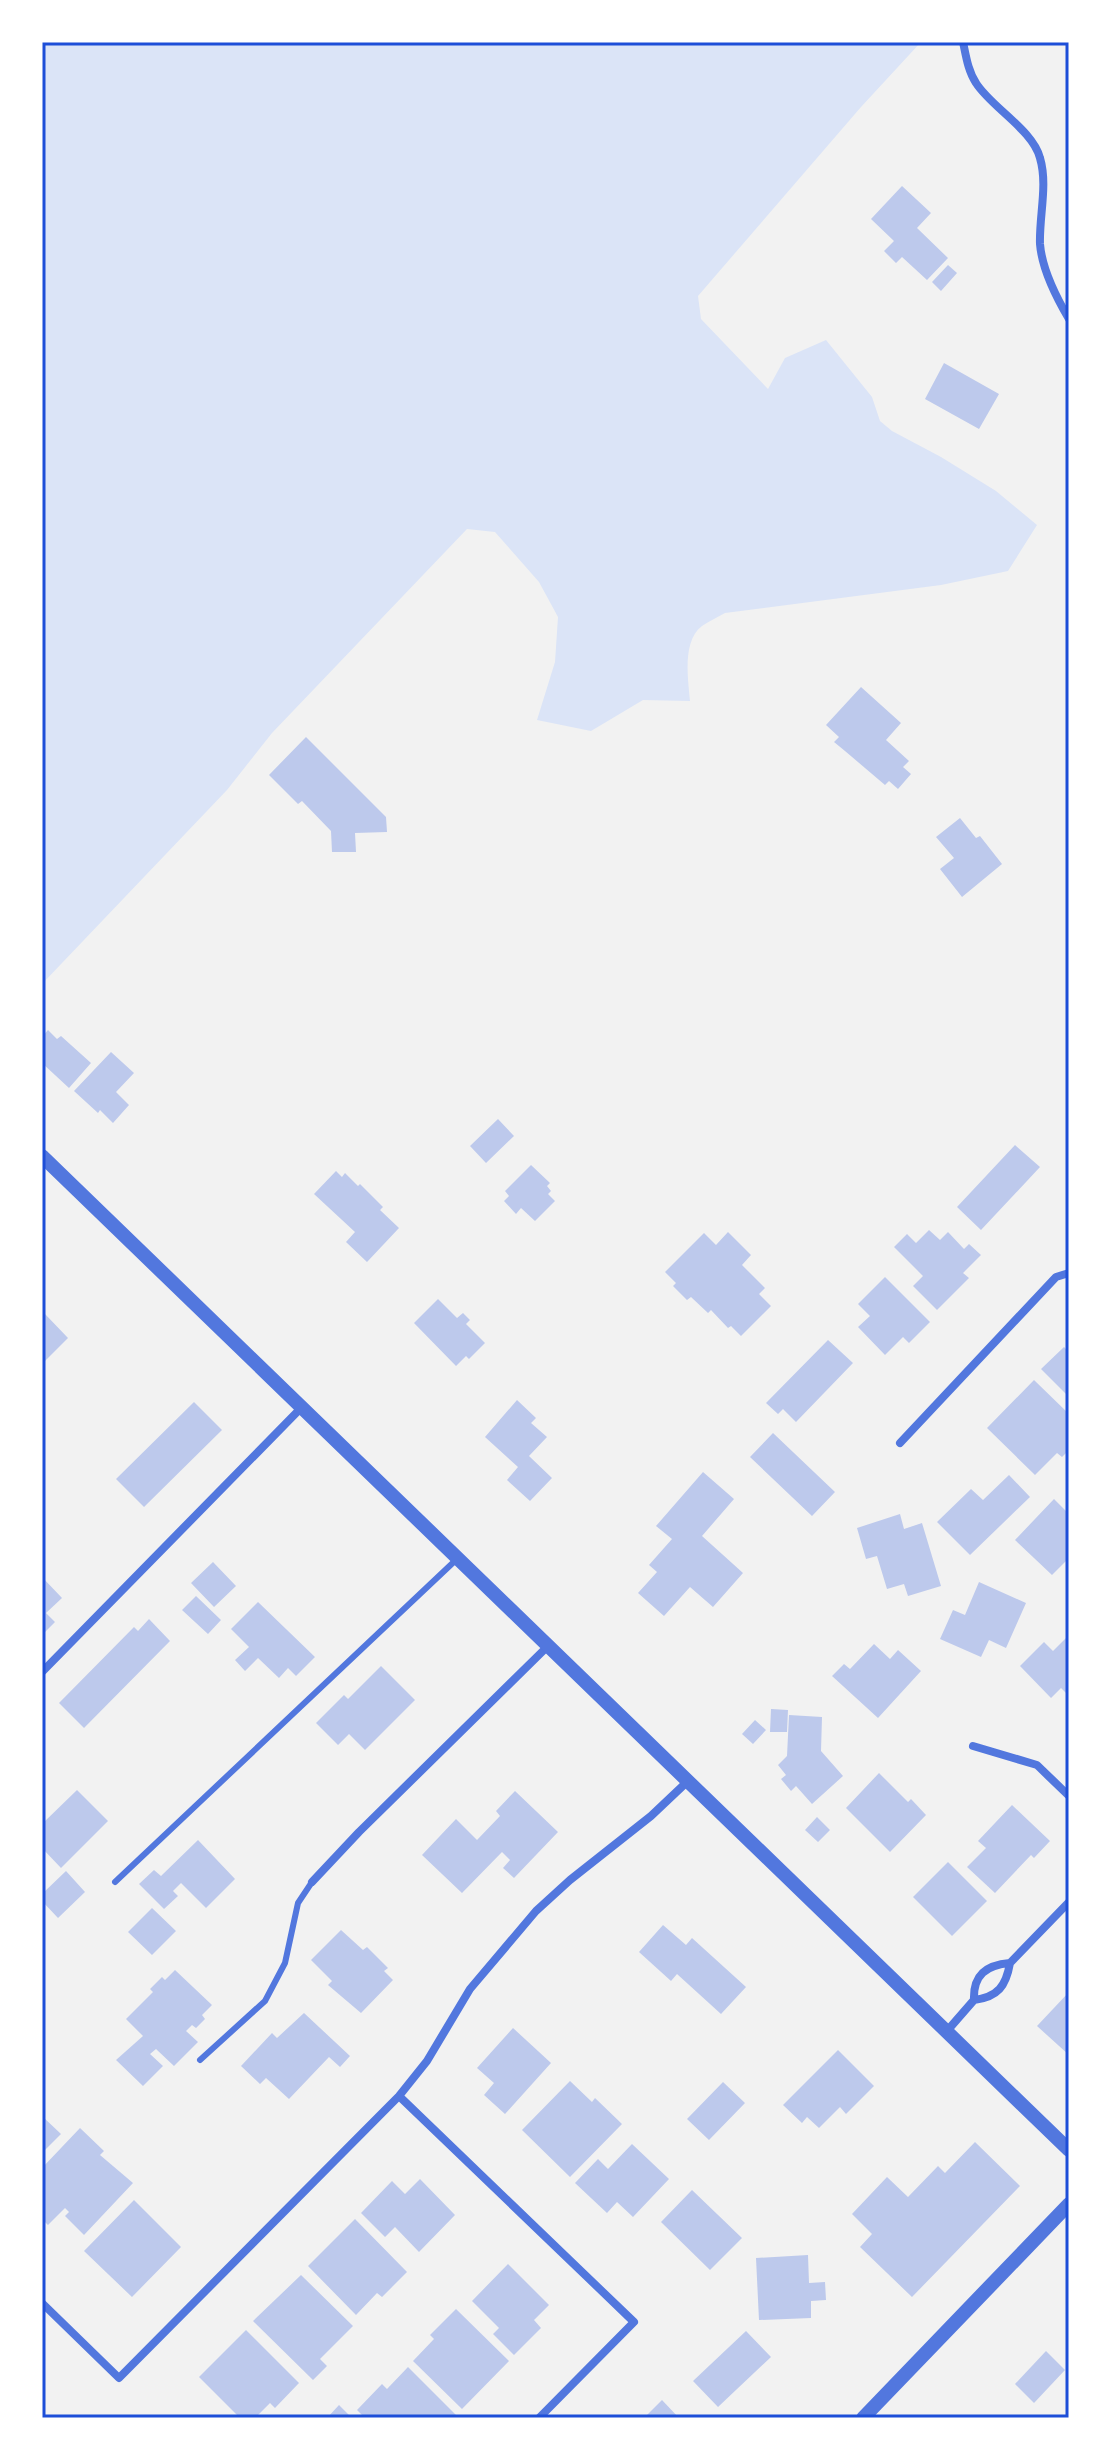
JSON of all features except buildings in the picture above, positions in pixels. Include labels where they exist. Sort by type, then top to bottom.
[{"type":"street","points":[[963,42],[976,84],[1030,140],[1040,156],[1043,192],[1040,246],[1050,282],[1069,319]]},
{"type":"street","points":[[42,1156],[1069,2150]]},
{"type":"street","points":[[900,1443],[1056,1277],[1069,1273]]},
{"type":"street","points":[[42,1672],[302,1407]]},
{"type":"street","points":[[312,1882],[548,1646]]},
{"type":"street","points":[[973,1746],[1037,1765],[1069,1796]]},
{"type":"street","points":[[42,2303],[119,2378],[399,2096],[427,2061],[470,1989],[536,1911],[651,1816],[688,1781]]},
{"type":"street","points":[[974,2000],[997,1993],[1006,1982],[1010,1963],[1069,1902]]},
{"type":"street","points":[[947,2031],[974,2000],[975,1984],[983,1970],[1010,1963]]},
{"type":"street","points":[[399,2096],[634,2322],[539,2418]]},
{"type":"street","points":[[863,2418],[1069,2204]]},
{"type":"lane","points":[[115,1882],[458,1558]]},
{"type":"lane","points":[[200,2060],[265,2001],[285,1963],[298,1903],[312,1882]]},
{"type":"shaded area","points":[[42,42],[921,42],[698,296],[701,319],[768,389],[785,358],[826,340],[872,397],[880,421],[996,491],[1037,525],[1008,571],[941,585],[725,613],[702,626],[691,641],[688,661],[690,701],[643,700],[591,731],[537,720],[555,662],[558,617],[539,582],[495,532],[467,529],[272,733],[227,790],[42,984]]}]
